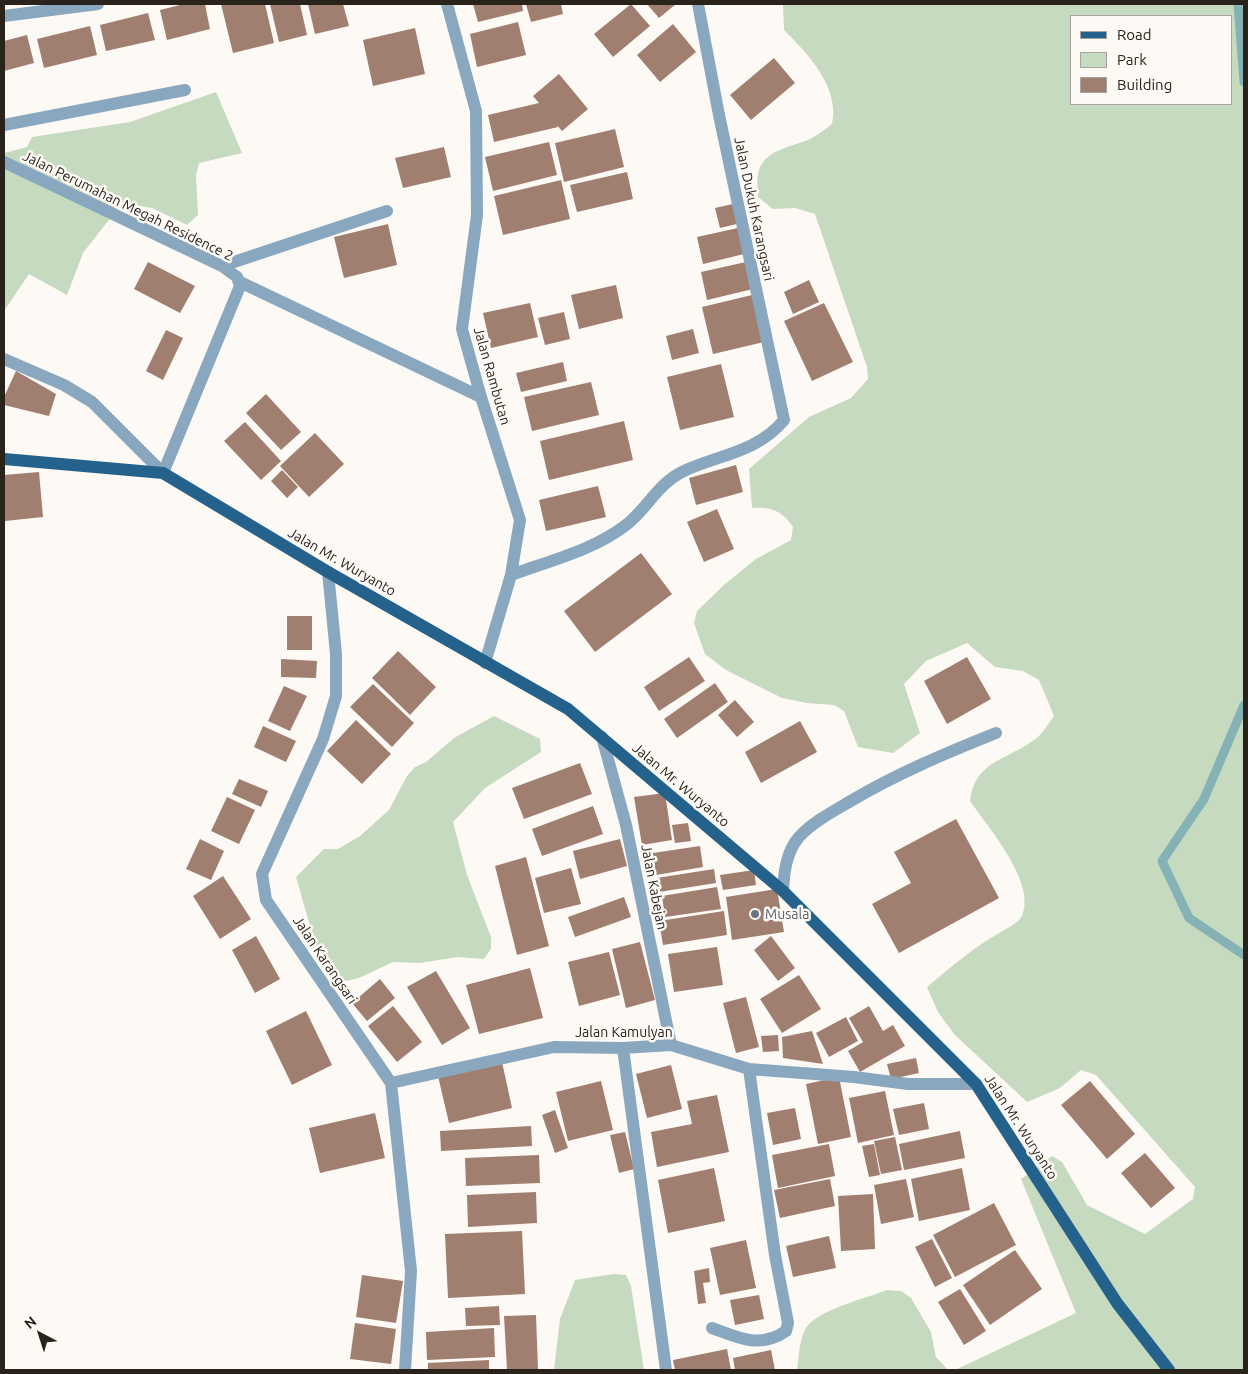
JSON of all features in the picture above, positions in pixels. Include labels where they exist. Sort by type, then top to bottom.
[{"type":"main road","name":"Jalan Mr. Wuryanto","points":[[4,459],[163,473],[328,572],[568,709],[783,891],[976,1084],[1117,1303],[1169,1370]]},
{"type":"street","points":[[4,16],[98,4]]},
{"type":"street","name":"Jalan Rambutan","points":[[447,4],[476,110],[478,216],[462,329],[481,397],[520,520],[511,575],[485,663]]},
{"type":"street","name":"Jalan Dukuh Karangsari","points":[[511,575],[596,543],[626,525],[666,482],[683,471],[747,449],[775,431],[784,420],[719,115],[698,4]]},
{"type":"street","points":[[4,125],[184,90]]},
{"type":"street","name":"Jalan Perumahan Megah Residence 2","points":[[4,162],[222,266],[237,277],[240,282],[163,473]]},
{"type":"street","points":[[222,266],[387,211]]},
{"type":"street","points":[[240,282],[481,397]]},
{"type":"street","points":[[4,359],[64,385],[92,402],[163,473]]},
{"type":"street","name":"Jalan Karangsari","points":[[328,572],[336,654],[336,696],[324,740],[262,874],[266,900],[391,1083],[411,1271],[405,1370]]},
{"type":"street","points":[[783,891],[786,861],[798,838],[821,818],[875,787],[947,752],[996,733]]},
{"type":"street","name":"Jalan Kabejan","points":[[602,737],[626,825],[671,1045]]},
{"type":"street","name":"Jalan Kamulyan","points":[[391,1083],[554,1047],[623,1048],[671,1045],[749,1069],[854,1077],[908,1084],[976,1084]]},
{"type":"street","points":[[623,1048],[666,1370]]},
{"type":"street","points":[[712,1328],[750,1342],[776,1339],[786,1331],[788,1323],[775,1256],[749,1069]]},
{"type":"green space","points":[[783,4],[1244,4],[1244,1370],[955,1370],[1076,1313],[1021,1179],[1052,1156],[1062,1162],[1087,1205],[1145,1234],[1193,1199],[1195,1187],[1096,1075],[1081,1070],[1060,1088],[1027,1102],[955,1035],[938,1012],[927,987],[972,951],[1013,925],[1022,916],[1025,903],[1023,888],[1017,872],[998,840],[970,801],[973,788],[985,770],[993,763],[1037,738],[1054,716],[1039,680],[1023,671],[995,667],[967,643],[926,661],[904,684],[920,733],[893,753],[858,747],[844,711],[834,705],[807,703],[782,698],[726,670],[705,654],[694,623],[697,611],[725,584],[756,559],[791,540],[793,527],[785,517],[771,509],[752,508],[749,469],[809,417],[851,398],[868,379],[867,367],[815,214],[795,208],[773,209],[758,197],[758,173],[767,157],[810,139],[832,124],[833,110],[827,84],[803,50],[784,30]]},
{"type":"green space","points":[[216,92],[242,153],[199,163],[196,175],[198,215],[187,225],[152,208],[122,203],[83,253],[67,295],[29,274],[4,311],[4,153],[27,147],[32,137],[130,122]]},
{"type":"green space","points":[[494,716],[540,739],[541,752],[485,788],[453,822],[467,875],[491,937],[491,949],[484,959],[457,957],[420,963],[393,962],[359,978],[346,981],[321,964],[296,877],[324,849],[338,849],[360,836],[389,810],[407,776],[415,767],[426,762],[454,738]]},
{"type":"green space","points":[[613,1274],[626,1275],[631,1286],[644,1370],[554,1370],[560,1319],[575,1280]]},
{"type":"green space","points":[[887,1290],[901,1291],[911,1298],[931,1332],[936,1357],[948,1370],[797,1370],[802,1338],[806,1328],[812,1322],[831,1310]]},
{"type":"building","points":[[184,4],[205,4],[210,29],[167,40],[160,10]]},
{"type":"building","points":[[221,4],[265,4],[274,43],[233,53]]},
{"type":"building","points":[[270,4],[300,4],[307,35],[279,42]]},
{"type":"building","points":[[308,4],[343,4],[349,26],[315,34]]},
{"type":"building","points":[[473,4],[522,4],[523,11],[478,22]]},
{"type":"building","points":[[526,4],[561,4],[563,14],[531,22]]},
{"type":"building","points":[[631,4],[650,26],[613,57],[594,34]]},
{"type":"building","points":[[647,4],[676,4],[659,18]]},
{"type":"building","points":[[148,13],[155,40],[106,51],[100,25]]},
{"type":"building","points":[[518,22],[526,55],[477,67],[470,34]]},
{"type":"building","points":[[673,24],[696,52],[660,82],[637,55]]},
{"type":"building","points":[[90,26],[97,55],[44,68],[37,39]]},
{"type":"building","points":[[415,28],[425,74],[373,86],[363,40]]},
{"type":"building","points":[[27,35],[34,63],[4,71],[4,41]]},
{"type":"building","points":[[774,58],[795,83],[751,120],[730,95]]},
{"type":"building","points":[[559,74],[588,109],[562,131],[557,125],[558,127],[494,142],[488,115],[539,103],[533,96]]},
{"type":"building","points":[[615,129],[624,167],[564,182],[555,143]]},
{"type":"building","points":[[549,142],[557,175],[493,191],[485,157]]},
{"type":"building","points":[[444,147],[451,177],[403,188],[395,158]]},
{"type":"building","points":[[627,172],[633,199],[577,212],[570,185]]},
{"type":"building","points":[[561,180],[570,219],[503,235],[494,196]]},
{"type":"building","points":[[737,203],[741,223],[720,228],[715,208]]},
{"type":"building","points":[[388,224],[397,265],[344,278],[334,237]]},
{"type":"building","points":[[738,228],[744,254],[703,264],[697,237]]},
{"type":"building","points":[[148,262],[195,286],[180,313],[134,289]]},
{"type":"building","points":[[746,262],[753,289],[707,300],[701,272]]},
{"type":"building","points":[[809,280],[819,302],[793,314],[784,292]]},
{"type":"building","points":[[616,285],[623,318],[579,329],[571,295]]},
{"type":"building","points":[[752,295],[764,342],[713,354],[702,307]]},
{"type":"building","points":[[530,303],[538,337],[491,348],[483,313]]},
{"type":"building","points":[[824,303],[853,362],[812,381],[784,321]]},
{"type":"building","points":[[564,312],[570,339],[545,345],[538,318]]},
{"type":"building","points":[[693,329],[699,353],[672,360],[666,336]]},
{"type":"building","points":[[166,330],[183,338],[163,380],[146,371]]},
{"type":"building","points":[[563,362],[567,381],[521,392],[516,373]]},
{"type":"building","points":[[721,364],[734,417],[680,430],[667,377]]},
{"type":"building","points":[[16,371],[56,394],[49,416],[4,405],[4,397]]},
{"type":"building","points":[[591,382],[599,415],[532,431],[524,397]]},
{"type":"building","points":[[266,394],[301,432],[281,450],[246,413]]},
{"type":"building","points":[[624,421],[633,460],[549,480],[540,441]]},
{"type":"building","points":[[245,422],[281,461],[261,480],[224,441]]},
{"type":"building","points":[[315,433],[344,464],[309,497],[280,466]]},
{"type":"building","points":[[736,465],[743,492],[696,505],[689,478]]},
{"type":"building","points":[[282,470],[298,487],[287,498],[271,481]]},
{"type":"building","points":[[39,472],[43,517],[5,521],[4,475]]},
{"type":"building","points":[[598,486],[606,517],[546,531],[539,500]]},
{"type":"building","points":[[717,509],[734,549],[704,562],[687,522]]},
{"type":"building","points":[[641,553],[672,594],[595,652],[564,611]]},
{"type":"building","points":[[287,616],[312,616],[312,650],[287,650]]},
{"type":"building","points":[[398,651],[436,687],[410,715],[372,678]]},
{"type":"building","points":[[689,657],[705,681],[659,711],[644,687]]},
{"type":"building","points":[[967,657],[991,699],[947,724],[924,681]]},
{"type":"building","points":[[281,659],[317,661],[316,678],[281,677]]},
{"type":"building","points":[[715,683],[728,702],[677,738],[664,719]]},
{"type":"building","points":[[373,684],[414,723],[392,747],[350,707]]},
{"type":"building","points":[[284,686],[307,696],[290,731],[268,721]]},
{"type":"building","points":[[735,700],[754,722],[737,737],[718,715]]},
{"type":"building","points":[[356,720],[391,754],[362,784],[327,751]]},
{"type":"building","points":[[800,721],[817,752],[761,783],[745,752]]},
{"type":"building","points":[[263,726],[296,741],[286,762],[254,747]]},
{"type":"building","points":[[580,763],[592,794],[524,819],[512,788]]},
{"type":"building","points":[[239,779],[268,791],[261,807],[232,794]]},
{"type":"building","points":[[665,793],[672,840],[642,845],[634,797]]},
{"type":"building","points":[[227,797],[255,810],[239,844],[211,831]]},
{"type":"building","points":[[593,806],[603,834],[542,856],[532,829]]},
{"type":"building","points":[[956,819],[999,898],[899,953],[872,904],[911,883],[894,852]]},
{"type":"building","points":[[688,823],[691,841],[675,843],[672,825]]},
{"type":"building","points":[[200,839],[224,851],[211,880],[186,869]]},
{"type":"building","points":[[620,839],[627,866],[580,879],[573,851]]},
{"type":"building","points":[[700,846],[703,867],[656,875],[653,853]]},
{"type":"building","points":[[526,857],[549,946],[517,955],[495,866]]},
{"type":"building","points":[[571,868],[581,904],[544,913],[535,878]]},
{"type":"building","points":[[714,869],[716,883],[659,892],[657,878]]},
{"type":"building","points":[[754,870],[756,885],[723,890],[720,875]]},
{"type":"building","points":[[223,876],[251,919],[220,939],[193,896]]},
{"type":"building","points":[[717,887],[721,909],[665,917],[662,896]]},
{"type":"building","name":"Musala","points":[[777,889],[784,932],[732,940],[726,897]]},
{"type":"building","points":[[624,897],[631,917],[575,937],[568,917]]},
{"type":"building","points":[[724,911],[727,935],[663,945],[659,921]]},
{"type":"building","points":[[256,936],[280,979],[255,993],[232,950]]},
{"type":"building","points":[[771,936],[795,968],[778,981],[754,950]]},
{"type":"building","points":[[640,942],[655,1000],[626,1008],[612,949]]},
{"type":"building","points":[[717,947],[723,985],[674,992],[668,954]]},
{"type":"building","points":[[609,952],[620,995],[579,1006],[568,962]]},
{"type":"building","points":[[530,968],[543,1018],[479,1034],[466,985]]},
{"type":"building","points":[[436,971],[470,1028],[442,1045],[407,987]]},
{"type":"building","points":[[799,975],[821,1009],[782,1033],[760,999]]},
{"type":"building","points":[[380,979],[395,998],[367,1021],[352,1003]]},
{"type":"building","points":[[746,997],[759,1047],[736,1053],[723,1003]]},
{"type":"building","points":[[393,1006],[422,1042],[397,1062],[368,1026]]},
{"type":"building","points":[[869,1006],[883,1031],[893,1025],[905,1046],[860,1072],[848,1051],[863,1042],[849,1018]]},
{"type":"building","points":[[306,1011],[332,1065],[292,1085],[266,1031]]},
{"type":"building","points":[[846,1017],[858,1041],[829,1057],[816,1033]]},
{"type":"building","points":[[812,1031],[823,1064],[783,1058],[782,1037]]},
{"type":"building","points":[[778,1035],[779,1051],[763,1052],[761,1036]]},
{"type":"building","points":[[916,1058],[919,1073],[891,1079],[887,1064]]},
{"type":"building","points":[[502,1062],[512,1108],[449,1123],[438,1076]]},
{"type":"building","points":[[671,1065],[682,1109],[647,1118],[636,1074]]},
{"type":"building","points":[[839,1077],[851,1137],[818,1144],[806,1084]]},
{"type":"building","points":[[601,1081],[613,1130],[568,1141],[556,1092]]},
{"type":"building","points":[[1090,1081],[1135,1134],[1107,1159],[1061,1105]]},
{"type":"building","points":[[885,1091],[894,1135],[858,1143],[849,1098]]},
{"type":"building","points":[[717,1095],[729,1152],[657,1167],[651,1132],[692,1124],[687,1101]]},
{"type":"building","points":[[924,1103],[929,1129],[899,1135],[893,1109]]},
{"type":"building","points":[[795,1108],[801,1139],[773,1145],[767,1113]]},
{"type":"building","points":[[555,1110],[568,1148],[555,1153],[542,1115]]},
{"type":"building","points":[[375,1113],[385,1158],[320,1173],[309,1128]]},
{"type":"building","points":[[531,1126],[532,1146],[441,1151],[440,1131]]},
{"type":"building","points":[[960,1131],[965,1158],[904,1170],[899,1144]]},
{"type":"building","points":[[625,1132],[634,1169],[619,1173],[610,1135]]},
{"type":"building","points":[[895,1137],[902,1170],[881,1174],[874,1141]]},
{"type":"building","points":[[829,1144],[835,1176],[778,1188],[772,1155]]},
{"type":"building","points":[[874,1144],[880,1175],[869,1177],[862,1146]]},
{"type":"building","points":[[1145,1153],[1175,1188],[1151,1208],[1121,1173]]},
{"type":"building","points":[[539,1155],[540,1183],[466,1186],[465,1158]]},
{"type":"building","points":[[714,1168],[725,1221],[668,1233],[658,1180]]},
{"type":"building","points":[[962,1168],[970,1210],[919,1221],[911,1179]]},
{"type":"building","points":[[830,1179],[835,1206],[780,1218],[774,1190]]},
{"type":"building","points":[[906,1179],[914,1217],[881,1224],[874,1185]]},
{"type":"building","points":[[536,1192],[537,1223],[468,1227],[467,1195]]},
{"type":"building","points":[[873,1194],[875,1249],[841,1251],[838,1196]]},
{"type":"building","points":[[994,1203],[1016,1245],[955,1277],[933,1235]]},
{"type":"building","points":[[522,1231],[525,1294],[448,1298],[445,1234]]},
{"type":"building","points":[[829,1236],[836,1268],[793,1277],[786,1246]]},
{"type":"building","points":[[932,1239],[952,1278],[935,1287],[915,1247]]},
{"type":"building","points":[[746,1240],[756,1288],[720,1295],[710,1248]]},
{"type":"building","points":[[1015,1250],[1042,1289],[990,1325],[963,1285]]},
{"type":"building","points":[[709,1268],[710,1282],[703,1283],[706,1303],[698,1304],[694,1271]]},
{"type":"building","points":[[362,1275],[403,1281],[396,1323],[356,1317]]},
{"type":"building","points":[[960,1289],[986,1331],[964,1345],[938,1302]]},
{"type":"building","points":[[759,1295],[764,1319],[735,1325],[730,1300]]},
{"type":"building","points":[[499,1306],[500,1325],[466,1326],[465,1308]]},
{"type":"building","points":[[536,1315],[538,1370],[507,1370],[504,1316]]},
{"type":"building","points":[[355,1323],[396,1329],[391,1364],[350,1359]]},
{"type":"building","points":[[494,1328],[495,1357],[427,1360],[426,1332]]},
{"type":"building","points":[[727,1349],[731,1370],[675,1370],[673,1360]]},
{"type":"building","points":[[771,1350],[775,1370],[735,1370],[733,1358]]},
{"type":"building","points":[[489,1360],[489,1370],[428,1370],[428,1363]]},
{"type":"waterway","points":[[1238,4],[1244,82]]},
{"type":"waterway","points":[[1244,705],[1204,799],[1162,861],[1189,918],[1244,955]]},
{"type":"place","name":"Musala","points":[[755,914]]}]
